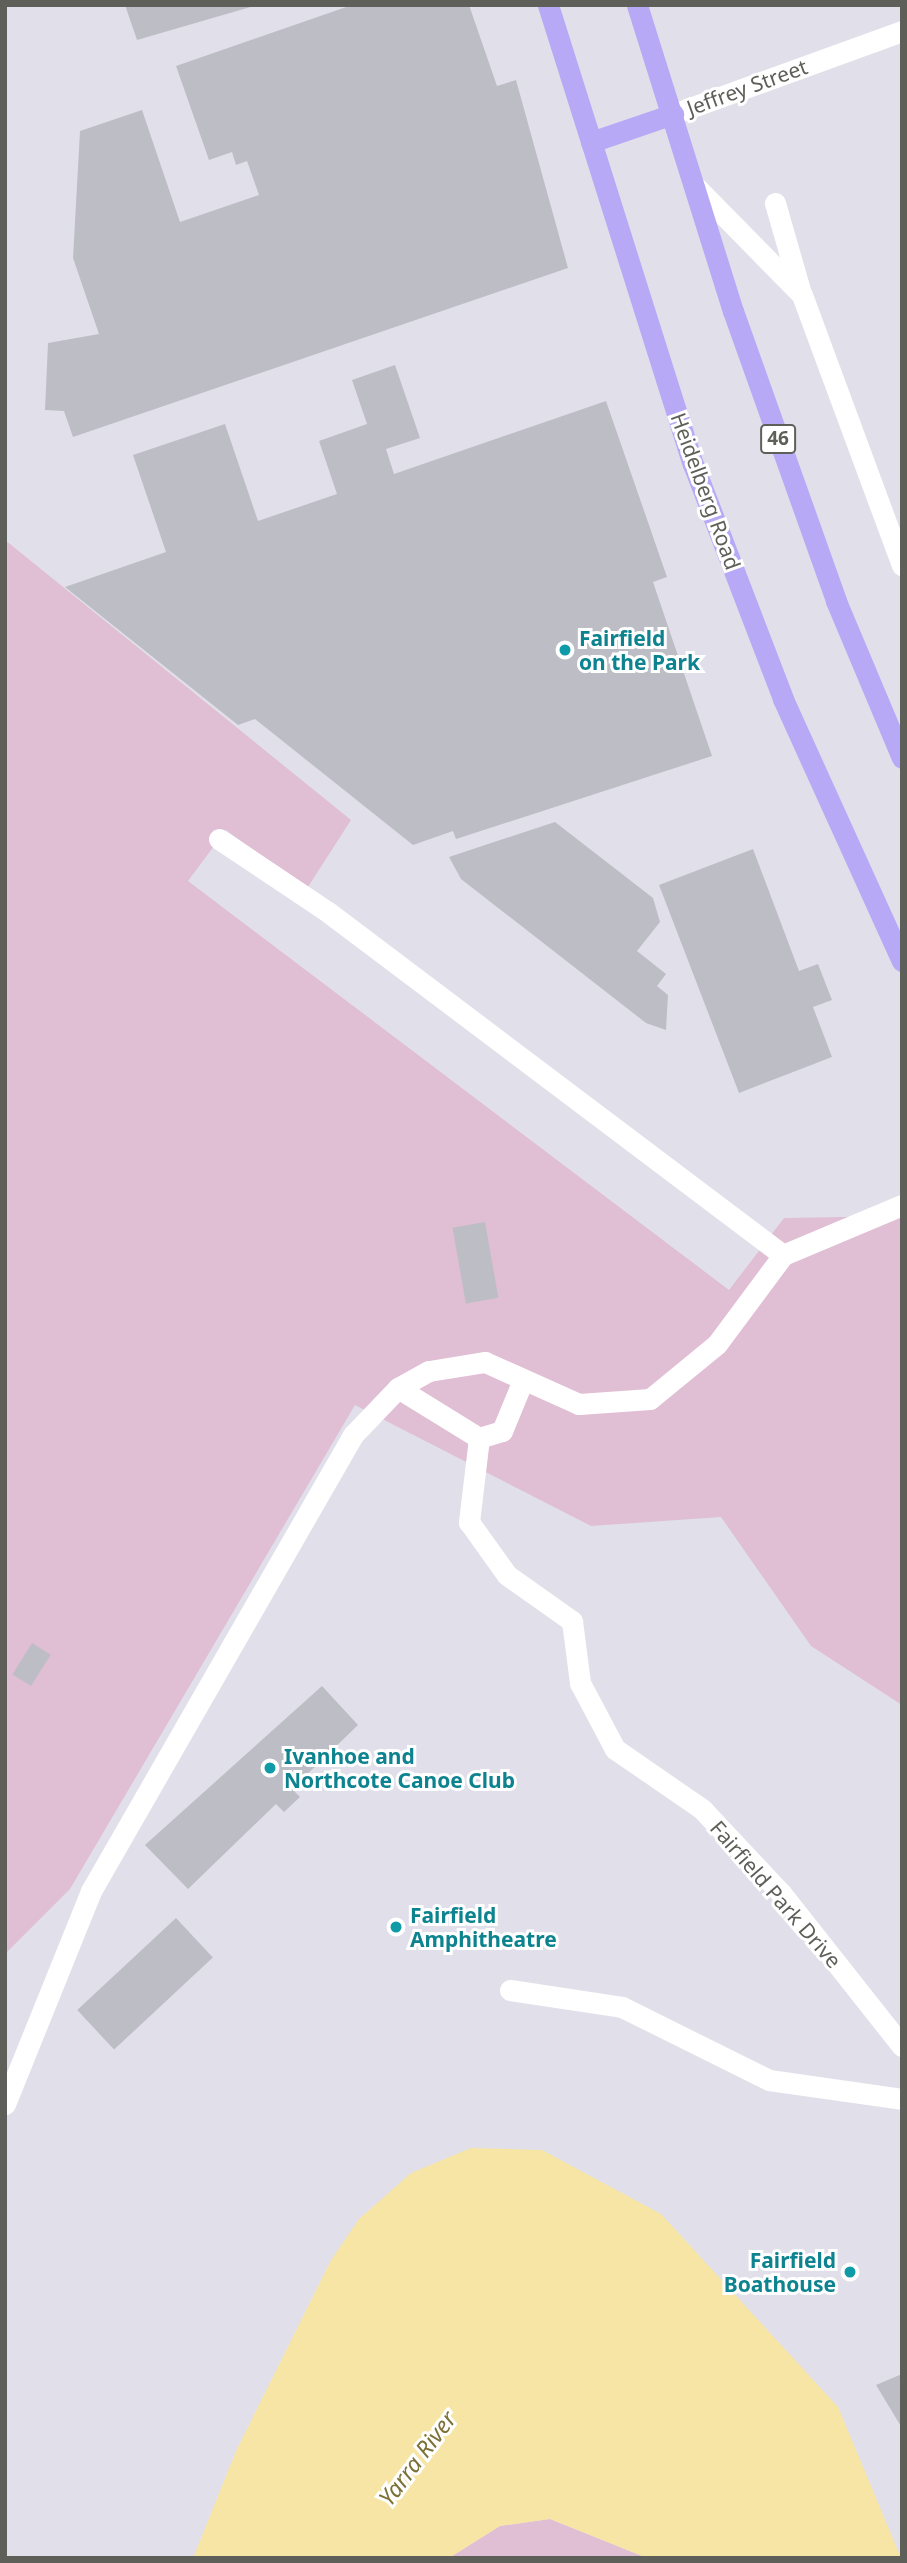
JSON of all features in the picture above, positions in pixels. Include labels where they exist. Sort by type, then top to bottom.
[{"type":"main road","name":"Heidelberg Road","points":[[548,5],[698,477],[783,699],[902,961]]},
{"type":"main road","name":"46","points":[[643,9],[733,312],[836,601],[902,758]]},
{"type":"main road","name":"Jeffrey Street","points":[[592,142],[673,114]]},
{"type":"street","name":"Jeffrey Street","points":[[673,114],[902,32]]},
{"type":"street","points":[[696,187],[802,295]]},
{"type":"street","points":[[775,203],[802,295],[902,565]]},
{"type":"street","points":[[219,839],[328,912],[783,1255]]},
{"type":"street","points":[[5,2104],[91,1891],[353,1435],[398,1388],[429,1371],[485,1362],[579,1404],[650,1399],[717,1344],[783,1255],[902,1205]]},
{"type":"street","points":[[398,1388],[479,1438],[502,1431],[523,1380]]},
{"type":"street","name":"Fairfield Park Drive","points":[[479,1438],[469,1522],[507,1575],[572,1621],[580,1683],[615,1749],[702,1809],[781,1894],[902,2046]]},
{"type":"street","points":[[510,1990],[622,2007],[769,2080],[902,2099]]},
{"type":"shaded area","points":[[5,540],[351,820],[306,890],[226,830],[188,881],[729,1290],[784,1218],[902,1216],[902,1705],[811,1646],[721,1517],[591,1526],[355,1405],[70,1889],[5,1954]]},
{"type":"shaded area","points":[[550,2519],[647,2558],[449,2558],[500,2526]]},
{"type":"water","name":"Yarra River","points":[[471,2148],[542,2150],[661,2214],[838,2407],[901,2558],[647,2558],[550,2519],[500,2526],[449,2558],[193,2558],[236,2451],[331,2260],[359,2219],[411,2173]]},
{"type":"building","points":[[125,5],[254,5],[254,6],[137,40]]},
{"type":"building","points":[[352,5],[469,5],[497,86],[516,80],[568,268],[73,437],[64,411],[45,410],[48,343],[99,334],[73,258],[80,131],[142,110],[180,222],[259,195],[247,161],[236,165],[232,152],[209,160],[176,66]]},
{"type":"building","points":[[395,365],[420,438],[386,449],[394,474],[606,401],[667,577],[653,582],[712,756],[456,839],[453,831],[413,845],[255,719],[238,725],[65,587],[166,552],[133,455],[225,424],[258,521],[337,494],[319,441],[367,424],[352,380]]},
{"type":"building","points":[[555,822],[653,898],[660,922],[637,951],[666,974],[657,986],[668,995],[666,1030],[646,1023],[461,879],[449,857]]},
{"type":"building","points":[[753,849],[799,971],[818,964],[832,1000],[813,1007],[832,1057],[739,1093],[659,885]]},
{"type":"building","points":[[485,1222],[498,1298],[466,1304],[453,1228]]},
{"type":"building","points":[[32,1643],[51,1655],[31,1686],[12,1674]]},
{"type":"building","name":"Ivanhoe and Northcote Canoe Club","points":[[322,1686],[358,1725],[292,1789],[300,1797],[284,1812],[276,1804],[188,1889],[145,1845]]},
{"type":"building","points":[[176,1918],[213,1957],[114,2050],[77,2010]]},
{"type":"building","points":[[902,2374],[902,2428],[876,2385]]},
{"type":"place","name":"Fairfield on the Park","points":[[565,650]]},
{"type":"place","name":"Ivanhoe and Northcote Canoe Club","points":[[270,1768]]},
{"type":"place","name":"Fairfield Amphitheatre","points":[[396,1927]]},
{"type":"place","name":"Fairfield Boathouse","points":[[850,2272]]}]
